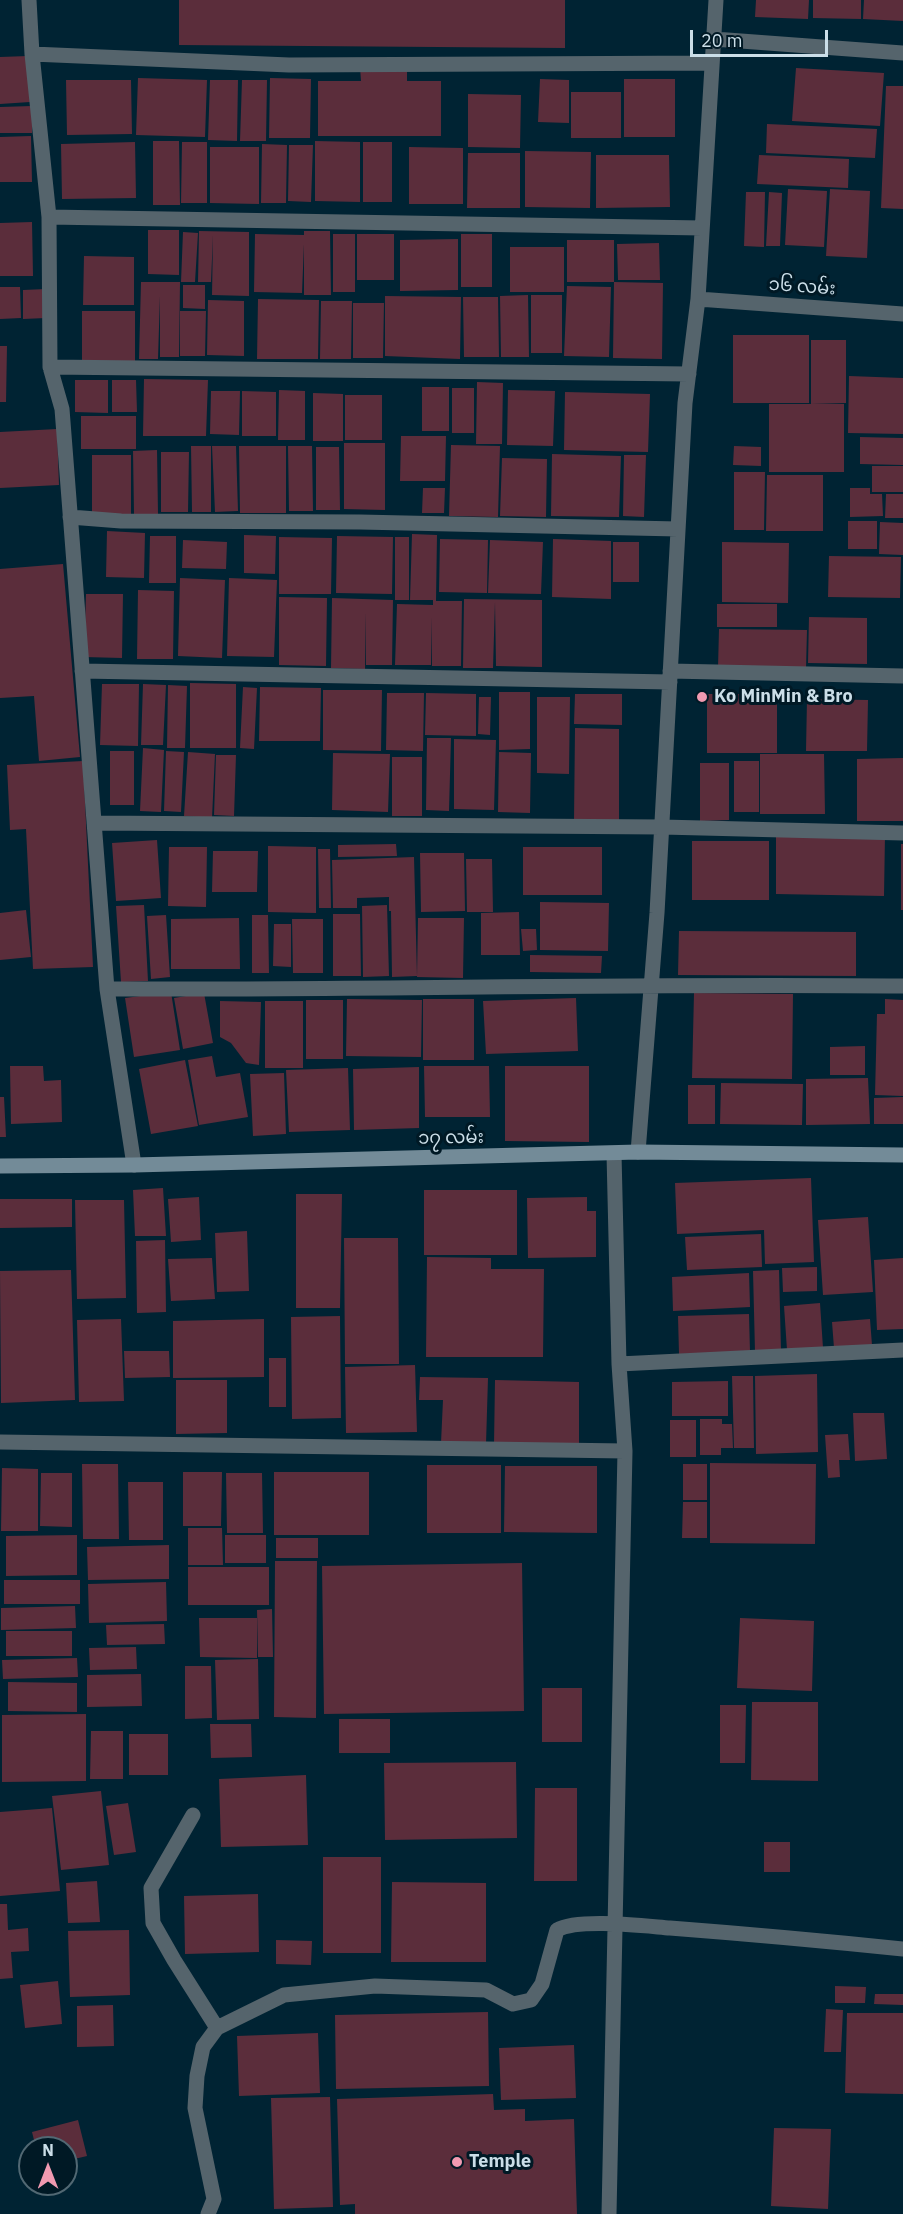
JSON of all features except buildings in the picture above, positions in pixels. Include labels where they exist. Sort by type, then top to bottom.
[{"type":"street","points":[[29,0],[32,54],[49,217],[50,367],[62,409],[106,988],[134,1166]]},
{"type":"street","points":[[638,1152],[662,827],[685,403],[698,299],[716,0]]},
{"type":"street","points":[[714,39],[903,53]]},
{"type":"street","points":[[32,54],[289,65],[712,63]]},
{"type":"street","points":[[49,217],[702,228]]},
{"type":"street","name":"၁၆ လမ်း","points":[[698,299],[903,314]]},
{"type":"street","points":[[50,367],[689,374]]},
{"type":"street","points":[[70,517],[122,521],[360,522],[678,530]]},
{"type":"street","points":[[82,671],[670,677],[903,676]]},
{"type":"street","points":[[94,823],[662,827],[903,833]]},
{"type":"street","points":[[106,988],[296,989],[651,984],[903,986]]},
{"type":"street","name":"၁၇ လမ်း","points":[[0,1166],[134,1166],[638,1152],[903,1155]]},
{"type":"street","points":[[609,2214],[625,1451],[619,1364],[614,1154]]},
{"type":"street","points":[[619,1364],[903,1350]]},
{"type":"street","points":[[0,1442],[625,1451]]},
{"type":"street","points":[[193,1815],[151,1888],[153,1923],[217,2028]]},
{"type":"street","points":[[208,2214],[214,2199],[195,2108],[202,2047],[217,2028],[284,1995],[375,1986],[486,1990],[513,2004],[531,2000],[542,1984],[557,1929],[567,1924],[616,1924],[777,1936],[903,1949]]},
{"type":"place","name":"Ko MinMin & Bro","points":[[702,697]]},
{"type":"place","name":"Temple","points":[[457,2162]]}]
